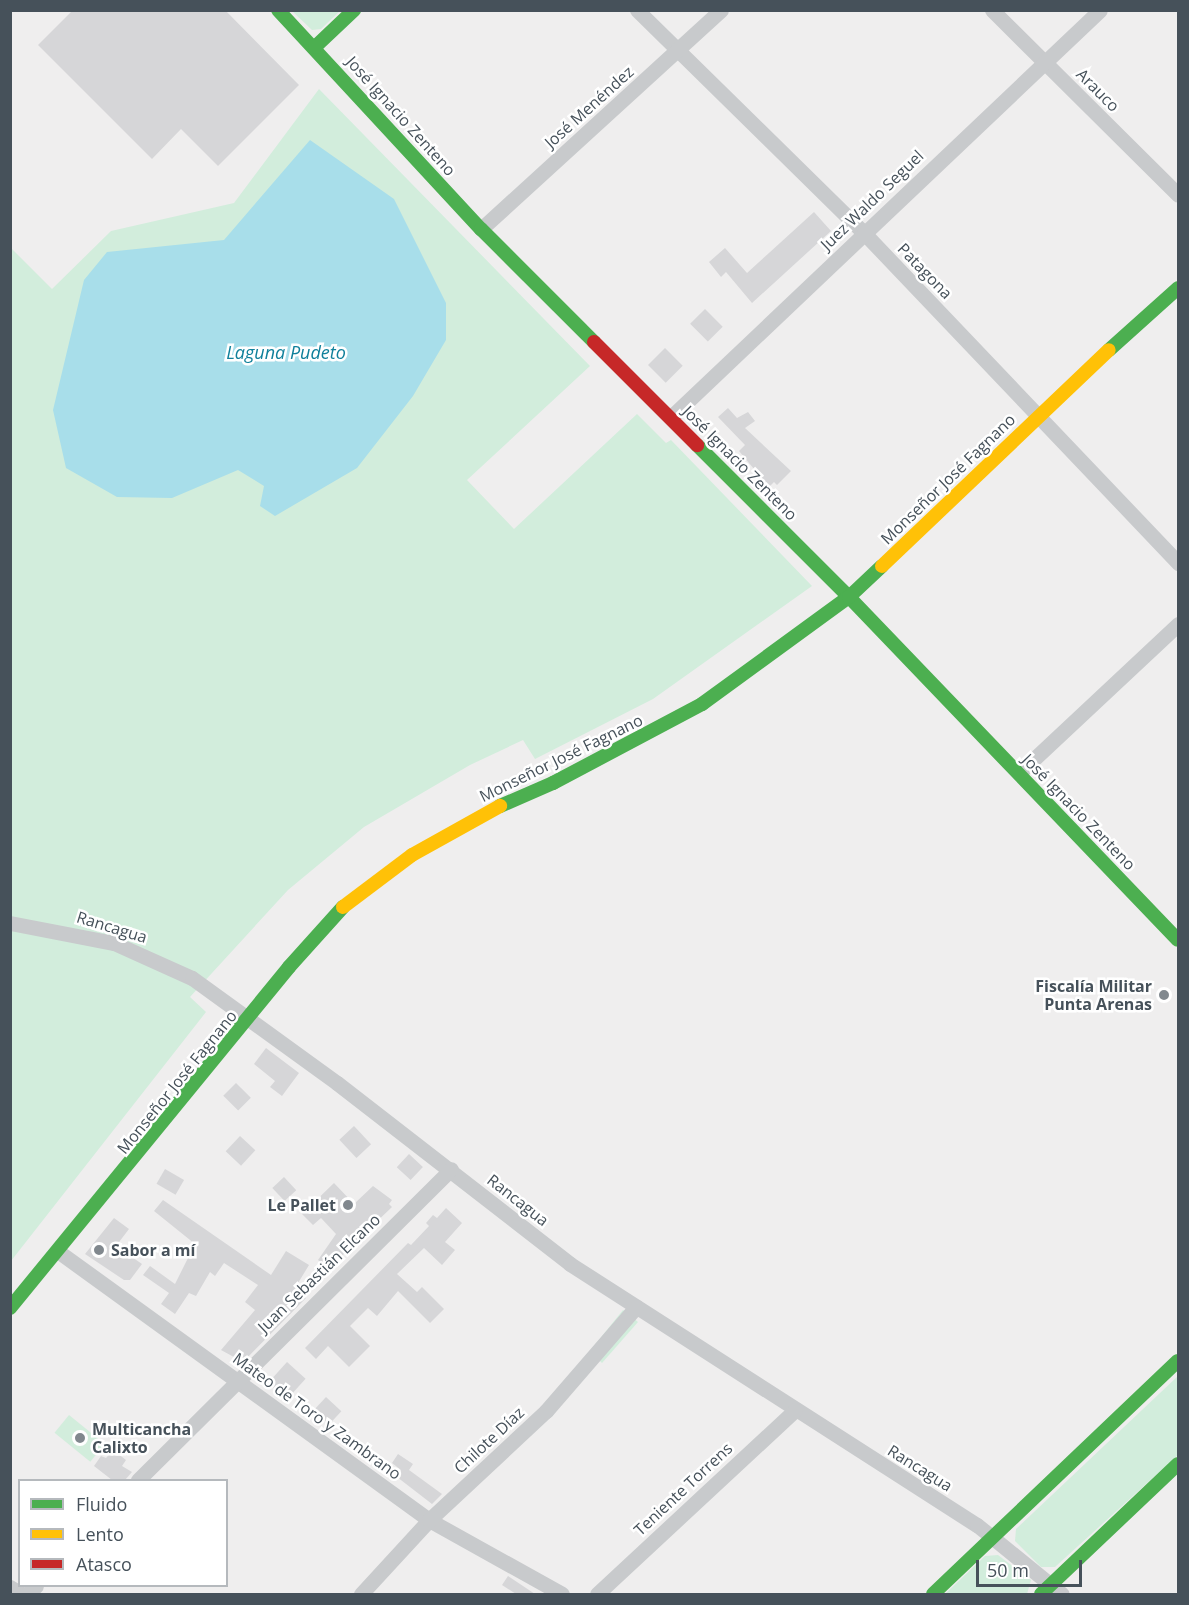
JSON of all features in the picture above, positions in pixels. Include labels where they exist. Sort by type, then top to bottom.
[{"type":"street","name":"José Ignacio Zenteno","points":[[278,10],[315,47],[482,229],[849,597],[1179,940]]},
{"type":"street","points":[[315,47],[354,10]]},
{"type":"street","name":"Patagona","points":[[637,10],[864,233],[1179,563]]},
{"type":"street","name":"José Menéndez","points":[[482,229],[721,10]]},
{"type":"street","name":"Arauco","points":[[992,10],[1179,195]]},
{"type":"street","name":"Juez Waldo Seguel","points":[[671,417],[1100,10]]},
{"type":"street","name":"Monseñor José Fagnano","points":[[10,1308],[59,1252],[250,1018],[289,966],[345,905],[412,855],[475,817],[553,783],[702,705],[849,597],[1038,415],[1179,288]]},
{"type":"street","points":[[1018,773],[1179,624]]},
{"type":"street","name":"Rancagua","points":[[10,922],[114,943],[157,960],[250,1018],[451,1169],[570,1264],[993,1537],[1051,1592]]},
{"type":"street","name":"Juan Sebastián Elcano","points":[[139,1479],[236,1380],[451,1169]]},
{"type":"street","name":"Mateo de Toro y Zambrano","points":[[59,1252],[429,1520],[562,1594]]},
{"type":"street","name":"Chilote Díaz","points":[[361,1594],[429,1520],[507,1449],[592,1361],[636,1307]]},
{"type":"street","points":[[933,1594],[1179,1361]]},
{"type":"street","name":"Teniente Torrens","points":[[597,1594],[795,1410]]},
{"type":"street","points":[[1051,1592],[1179,1464]]},
{"type":"street","points":[[10,1587],[21,1594]]},
{"type":"green space","points":[[292,11],[340,11],[321,29],[312,30]]},
{"type":"green space","points":[[319,89],[590,366],[467,480],[514,529],[637,414],[666,443],[671,440],[812,586],[653,699],[535,759],[523,740],[470,765],[364,827],[288,890],[190,997],[206,1012],[11,1261],[11,248],[52,289],[111,231],[234,203]]},
{"type":"green space","points":[[623,1310],[638,1322],[602,1363],[590,1351]]},
{"type":"green space","points":[[1178,1376],[1178,1455],[1055,1567],[1041,1567],[1015,1541],[1016,1529]]},
{"type":"green space","name":"Multicancha Calixto","points":[[69,1415],[105,1444],[90,1462],[55,1433]]},
{"type":"green space","points":[[998,1555],[1031,1580],[1027,1594],[945,1594],[985,1556]]},
{"type":"water","name":"Laguna Pudeto","points":[[310,140],[394,199],[446,303],[446,340],[413,396],[357,468],[275,516],[260,506],[264,486],[238,470],[172,498],[117,497],[66,468],[53,410],[84,280],[107,252],[224,240]]},
{"type":"building","points":[[73,10],[225,10],[299,85],[218,166],[181,129],[152,159],[38,45]]},
{"type":"building","points":[[814,212],[831,231],[752,303],[726,272],[721,277],[709,262],[725,248],[747,273]]},
{"type":"building","points":[[705,309],[723,327],[708,342],[690,324]]},
{"type":"building","points":[[665,348],[683,366],[666,383],[648,365]]},
{"type":"building","points":[[728,408],[737,418],[748,412],[755,421],[745,428],[791,471],[777,485],[774,482],[769,487],[739,451],[745,445],[718,417]]},
{"type":"building","points":[[266,1048],[299,1073],[282,1096],[270,1087],[275,1081],[254,1064]]},
{"type":"building","points":[[236,1083],[251,1098],[238,1111],[223,1096]]},
{"type":"building","points":[[354,1126],[371,1144],[356,1158],[339,1140]]},
{"type":"building","points":[[240,1136],[255,1150],[241,1166],[226,1151]]},
{"type":"building","points":[[409,1154],[423,1167],[411,1180],[397,1167]]},
{"type":"building","points":[[165,1169],[184,1180],[176,1195],[156,1184]]},
{"type":"building","points":[[284,1177],[296,1190],[285,1201],[272,1188]]},
{"type":"building","points":[[334,1183],[354,1204],[373,1186],[392,1200],[389,1204],[392,1207],[346,1251],[331,1271],[318,1260],[336,1234],[321,1218],[313,1225],[302,1214]]},
{"type":"building","points":[[163,1200],[271,1275],[286,1251],[309,1265],[295,1288],[306,1298],[243,1362],[221,1350],[255,1310],[245,1302],[258,1285],[224,1263],[215,1276],[210,1272],[196,1296],[189,1293],[175,1314],[161,1304],[169,1293],[143,1275],[150,1266],[175,1284],[195,1244],[154,1211]]},
{"type":"building","points":[[446,1208],[462,1223],[445,1242],[455,1250],[442,1265],[424,1248],[397,1274],[417,1292],[422,1287],[444,1309],[430,1323],[398,1291],[377,1316],[368,1308],[350,1326],[370,1346],[349,1367],[328,1346],[316,1359],[305,1348],[408,1243],[411,1245],[429,1226],[426,1223],[433,1215],[437,1218]]},
{"type":"building","points":[[114,1218],[129,1229],[116,1246],[142,1264],[130,1280],[124,1280],[85,1254]]},
{"type":"building","points":[[287,1362],[306,1379],[287,1400],[268,1383]]},
{"type":"building","points":[[326,1397],[341,1411],[329,1424],[314,1410]]},
{"type":"building","points":[[113,1450],[126,1460],[122,1466],[132,1472],[126,1479],[111,1479],[94,1466],[101,1456],[106,1458]]},
{"type":"building","points":[[398,1454],[413,1464],[409,1470],[442,1494],[432,1504],[397,1477],[401,1470],[392,1463]]},
{"type":"building","points":[[508,1576],[535,1594],[516,1594],[502,1585]]},
{"type":"traffic: fast","points":[[278,10],[481,229],[594,342]]},
{"type":"traffic: fast","points":[[315,47],[354,10]]},
{"type":"traffic: fast","points":[[1109,350],[1178,288]]},
{"type":"traffic: fast","points":[[697,445],[849,597],[1178,940]]},
{"type":"traffic: fast","points":[[500,806],[553,783],[702,704],[849,597],[882,566]]},
{"type":"traffic: fast","points":[[10,1308],[289,967],[343,907]]},
{"type":"traffic: fast","points":[[933,1594],[1178,1361]]},
{"type":"traffic: fast","points":[[1041,1594],[1178,1464]]},
{"type":"traffic: slow","points":[[882,566],[1109,350]]},
{"type":"traffic: slow","points":[[343,907],[412,855],[500,806]]},
{"type":"traffic: jam","points":[[594,342],[697,445]]},
{"type":"place","name":"Fiscalía Militar Punta Arenas","points":[[1164,995]]},
{"type":"place","name":"Le Pallet","points":[[348,1205]]},
{"type":"place","name":"Sabor a mí","points":[[99,1250]]},
{"type":"place","name":"Multicancha Calixto","points":[[80,1438]]}]
